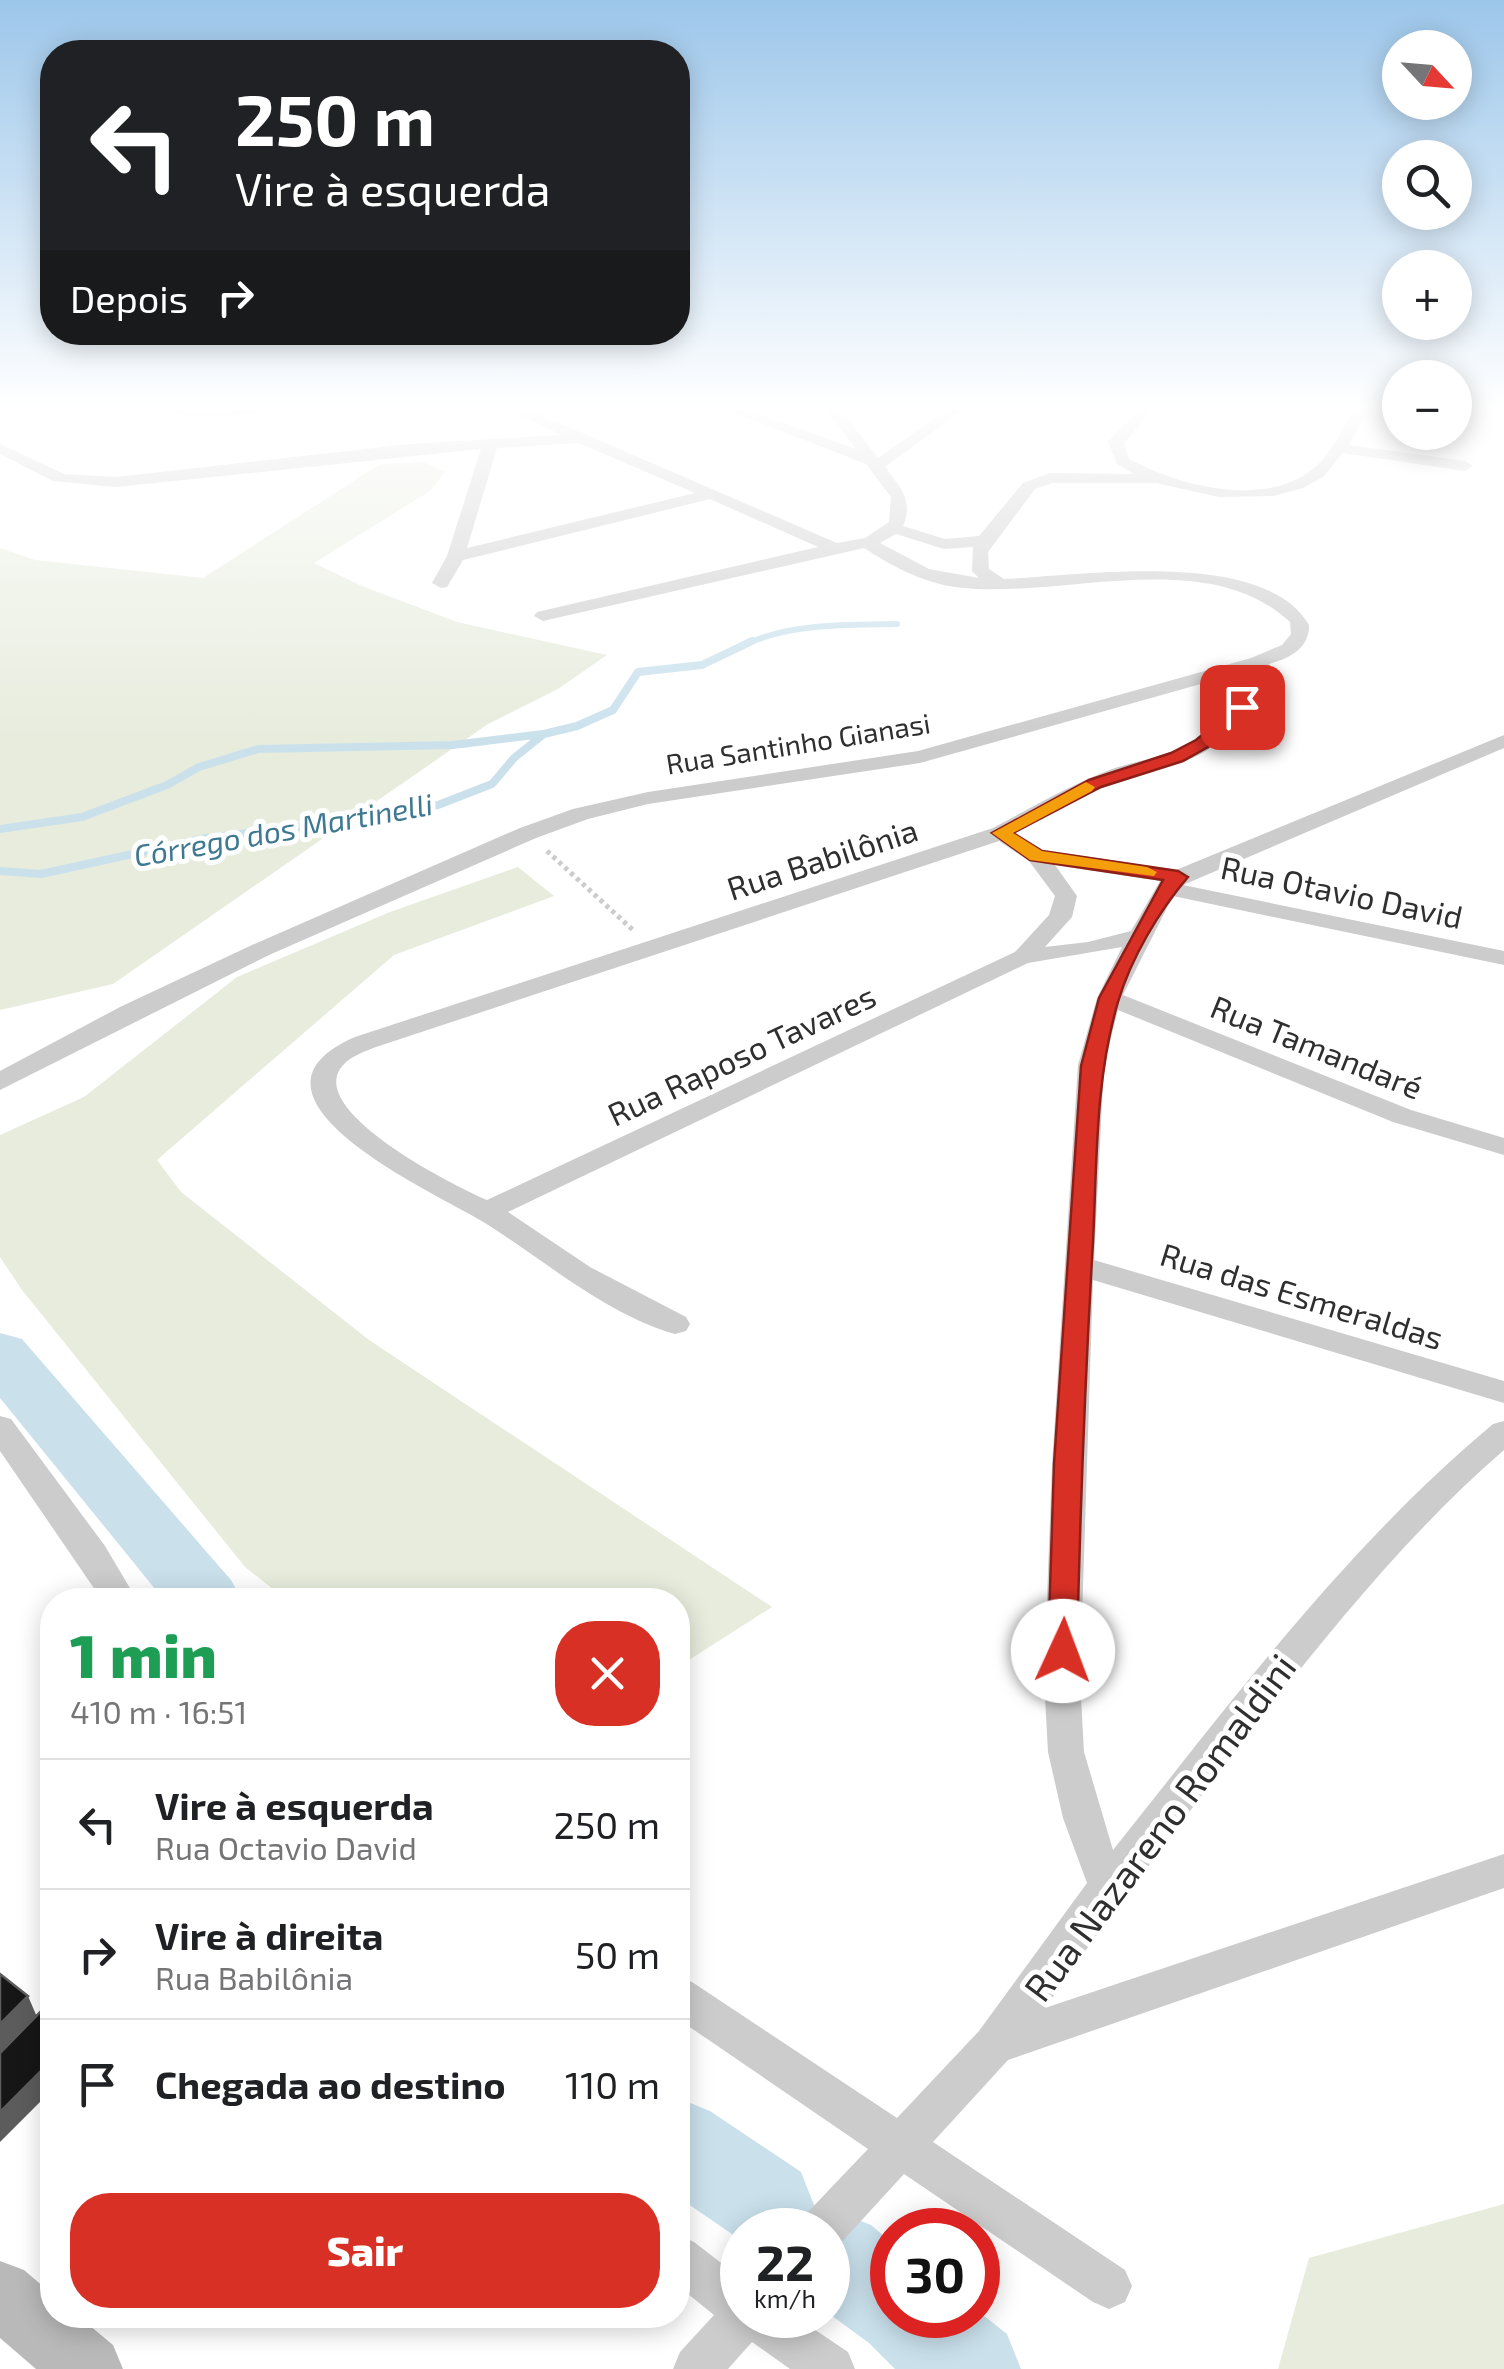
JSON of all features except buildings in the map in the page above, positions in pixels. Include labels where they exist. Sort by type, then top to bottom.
[{"type":"main road","points":[[0,2294],[40,2327]]},
{"type":"main road","points":[[41,2328],[90,2369]]},
{"type":"street","points":[[441,583],[456,556],[467,521]]},
{"type":"street","points":[[456,556],[602,521]]},
{"type":"street","points":[[772,521],[835,548]]},
{"type":"street","points":[[543,616],[835,548],[869,544],[897,521]]},
{"type":"street","points":[[998,583],[978,566],[984,542],[1000,521]]},
{"type":"street","points":[[892,528],[944,544],[984,542]]},
{"type":"street","name":"Rua Santinho Gianasi","points":[[0,1082],[93,1028],[211,970],[580,814],[648,798],[920,757],[1258,662],[1285,652],[1299,640],[1302,628],[1286,610],[1238,586],[1165,576],[998,583],[935,578],[869,544]]},
{"type":"street","name":"Rua Babilônia","points":[[488,1211],[444,1192],[396,1161],[334,1111],[323,1080],[333,1061],[349,1048],[1000,833],[1066,796],[1122,773],[1177,757],[1202,744],[1242,707],[1264,679],[1266,673],[1258,662]]},
{"type":"street","points":[[1108,1886],[1082,1818],[1066,1752],[1062,1679],[1068,1464],[1092,1066],[1109,998],[1138,936],[1172,882],[1504,741]]},
{"type":"street","name":"Rua Raposo Tavares","points":[[1000,833],[1036,856],[1066,896],[1060,917],[1023,957]]},
{"type":"street","name":"Rua Otavio David","points":[[1036,856],[1172,882],[1504,958]]},
{"type":"street","name":"Rua Raposo Tavares","points":[[488,1211],[1023,957],[1090,949],[1138,936]]},
{"type":"street","name":"Rua Tamandaré","points":[[1109,998],[1402,1116],[1504,1147]]},
{"type":"street","points":[[488,1211],[580,1274],[675,1324]]},
{"type":"street","name":"Rua das Esmeraldas","points":[[1080,1266],[1504,1392]]},
{"type":"street","points":[[0,1427],[113,1588]]},
{"type":"street","name":"Rua Nazareno Romaldini","points":[[842,2208],[994,2044],[1108,1886],[1324,1612],[1450,1478],[1504,1432]]},
{"type":"street","points":[[994,2044],[1504,1871]]},
{"type":"street","points":[[690,2004],[1109,2286]]},
{"type":"street","points":[[690,2267],[720,2291]]},
{"type":"street","points":[[697,2369],[727,2338]]},
{"type":"street","points":[[784,2338],[831,2369]]},
{"type":"path","points":[[528,833],[652,948]]},
{"type":"shaded area","points":[[292,521],[382,521],[314,563],[457,622],[607,655],[558,689],[488,724],[113,984],[0,1010],[0,548],[35,560],[203,578]]},
{"type":"shaded area","points":[[518,867],[554,896],[394,955],[157,1160],[181,1192],[369,1340],[772,1607],[690,1659],[690,1588],[272,1588],[245,1567],[22,1290],[0,1257],[0,1135],[84,1097],[237,977],[390,912]]},
{"type":"shaded area","points":[[1504,2204],[1504,2369],[1278,2369],[1309,2258]]},
{"type":"waterway","name":"Córrego dos Martinelli","points":[[747,644],[801,629],[897,624]]},
{"type":"waterway","name":"Córrego dos Martinelli","points":[[0,871],[41,874],[206,838],[334,823],[438,805],[492,784],[514,758],[544,734],[577,726],[613,710],[638,672],[702,665],[752,641]]},
{"type":"waterway","name":"Córrego dos Martinelli","points":[[0,829],[82,817],[167,785],[199,767],[258,749],[453,745],[543,734]]},
{"type":"waterway","points":[[0,1355],[196,1588]]},
{"type":"waterway","points":[[690,2151],[768,2205]]},
{"type":"waterway","points":[[850,2270],[870,2286]]},
{"type":"waterway","points":[[934,2338],[972,2369]]},
{"type":"slow traffic","points":[[1086,787],[1000,833],[1036,856],[1147,872]]},
{"type":"route","points":[[1063,1651],[1068,1464],[1092,1066],[1097,1035],[1123,967],[1166,888],[1178,877],[1036,856],[1000,833],[1095,783],[1177,757],[1202,744],[1242,707]]}]
